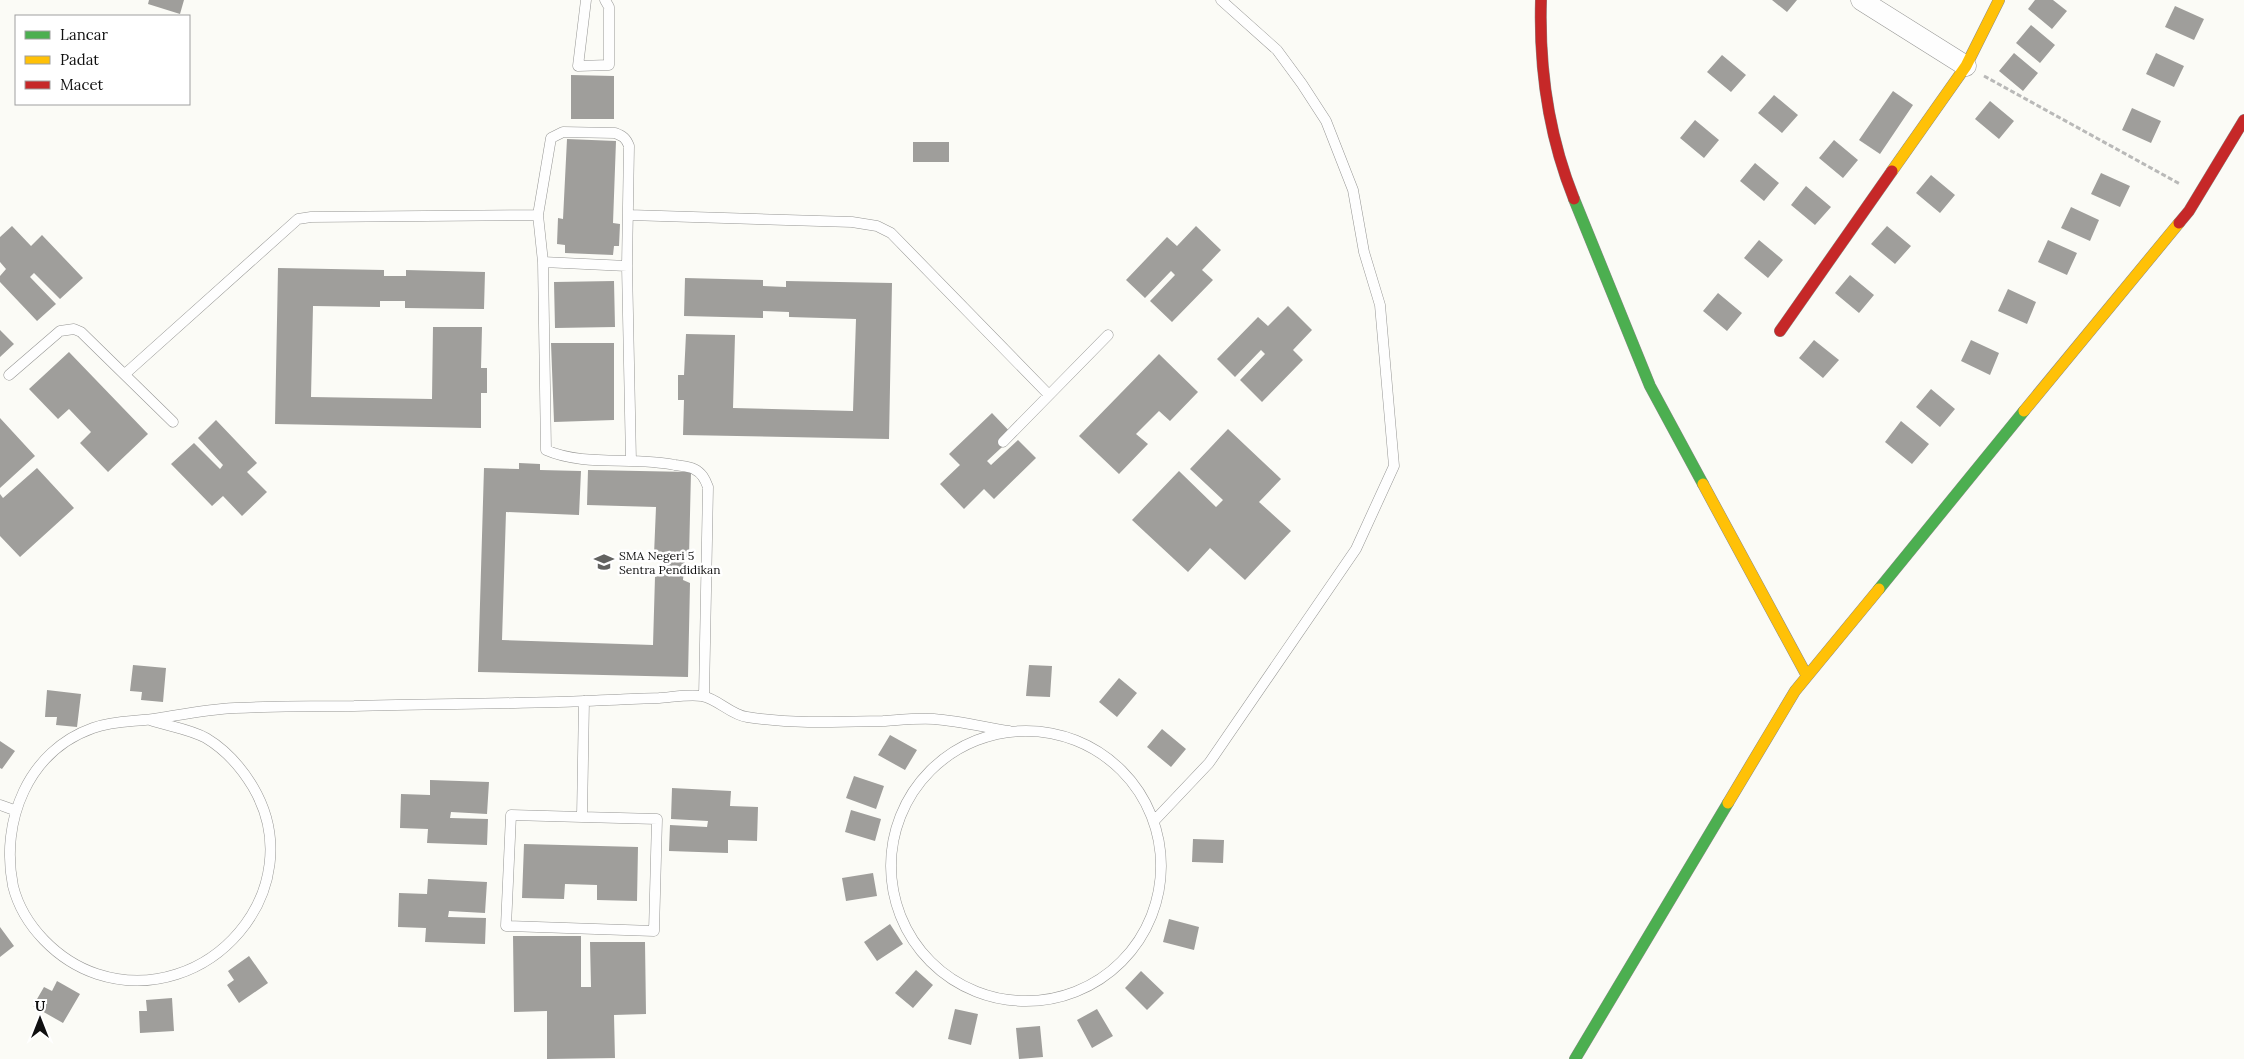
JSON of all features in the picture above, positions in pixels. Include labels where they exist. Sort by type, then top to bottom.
[{"type":"street","points":[[1541,0],[1540,31],[1545,88],[1551,122],[1569,186],[1650,386],[1807,676]]},
{"type":"street","points":[[1861,0],[1966,66]]},
{"type":"street","points":[[1780,331],[1966,66],[1998,0]]},
{"type":"street","points":[[1575,1059],[1796,691],[2200,195],[2244,120]]},
{"type":"lane","points":[[586,0],[578,66],[609,65],[609,7],[605,0]]},
{"type":"lane","points":[[1155,820],[1209,763],[1356,549],[1365,533],[1394,466],[1380,305],[1364,252],[1353,190],[1326,121],[1302,84],[1277,50],[1221,0]]},
{"type":"lane","points":[[631,461],[627,140],[615,133],[563,132],[551,138],[538,215],[544,262],[546,450],[560,457],[631,461],[663,462],[694,468],[704,477],[708,487],[704,696]]},
{"type":"lane","points":[[125,374],[298,219],[311,217],[538,215]]},
{"type":"lane","points":[[629,215],[852,222],[877,226],[891,233],[1049,395]]},
{"type":"lane","points":[[544,262],[628,266]]},
{"type":"lane","points":[[9,375],[60,331],[67,329],[81,332],[173,422]]},
{"type":"lane","points":[[1003,442],[1108,336]]},
{"type":"lane","points":[[150,720],[204,737],[226,752],[244,772],[258,796],[267,822],[270,849],[267,876],[259,902],[246,926],[228,946],[206,962],[181,974],[154,980],[127,980],[98,974],[72,962],[48,944],[29,922],[16,896],[8,868],[8,839],[14,810],[26,783],[43,760],[66,741],[92,728],[120,721],[150,720],[234,708],[584,701],[704,696],[742,717],[834,722],[934,719],[1009,731],[1055,733],[1097,750],[1132,780],[1155,820],[1163,863],[1156,907],[1136,946],[1105,977],[1065,996],[1021,1002],[977,993],[939,971],[910,938],[892,898],[889,852],[902,808],[928,771],[965,744],[1009,731]]},
{"type":"lane","points":[[582,817],[584,701]]},
{"type":"lane","points":[[0,805],[14,810]]},
{"type":"lane","points":[[511,815],[582,817],[657,819],[654,931],[506,926],[511,815]]},
{"type":"path","points":[[1966,66],[2200,195]]},
{"type":"building","points":[[149,0],[184,0],[180,14],[148,4]]},
{"type":"building","points":[[1772,0],[1797,0],[1787,12]]},
{"type":"building","points":[[2035,0],[2053,0],[2067,11],[2052,29],[2028,9]]},
{"type":"building","points":[[2175,6],[2204,19],[2194,40],[2165,27]]},
{"type":"building","points":[[2031,25],[2055,45],[2040,63],[2016,43]]},
{"type":"building","points":[[2014,53],[2038,73],[2023,91],[1999,71]]},
{"type":"building","points":[[2156,53],[2184,66],[2174,87],[2146,74]]},
{"type":"building","points":[[1722,55],[1746,75],[1731,92],[1707,72]]},
{"type":"building","points":[[571,75],[614,76],[614,119],[571,119]]},
{"type":"building","points":[[1893,91],[1913,105],[1880,154],[1859,140]]},
{"type":"building","points":[[1774,95],[1798,115],[1782,133],[1758,113]]},
{"type":"building","points":[[1990,101],[2014,121],[1999,139],[1975,119]]},
{"type":"building","points":[[2132,108],[2161,121],[2151,143],[2122,130]]},
{"type":"building","points":[[1695,120],[1719,140],[1704,158],[1680,138]]},
{"type":"building","points":[[567,139],[616,141],[613,223],[620,224],[619,246],[614,246],[613,255],[565,253],[565,245],[557,244],[558,218],[563,219]]},
{"type":"building","points":[[1834,140],[1858,160],[1843,178],[1819,158]]},
{"type":"building","points":[[913,142],[949,142],[949,162],[913,162]]},
{"type":"building","points":[[1755,163],[1779,183],[1764,201],[1740,181]]},
{"type":"building","points":[[2101,173],[2130,186],[2120,207],[2091,194]]},
{"type":"building","points":[[1931,175],[1955,195],[1940,213],[1916,193]]},
{"type":"building","points":[[1806,186],[1831,207],[1815,225],[1791,205]]},
{"type":"building","points":[[2071,207],[2099,220],[2090,241],[2061,228]]},
{"type":"building","points":[[12,226],[31,246],[42,235],[83,278],[60,299],[34,273],[30,277],[56,304],[37,321],[0,282],[0,276],[6,269],[0,262],[0,237]]},
{"type":"building","points":[[1196,226],[1221,250],[1202,270],[1213,280],[1172,322],[1150,301],[1175,275],[1171,271],[1145,298],[1126,280],[1167,237],[1177,246]]},
{"type":"building","points":[[1887,226],[1911,246],[1895,264],[1871,244]]},
{"type":"building","points":[[1759,240],[1783,260],[1768,278],[1744,258]]},
{"type":"building","points":[[2048,240],[2077,253],[2067,275],[2038,262]]},
{"type":"building","points":[[278,268],[384,270],[384,276],[406,276],[406,270],[485,272],[484,309],[405,308],[405,301],[380,301],[380,307],[313,306],[311,397],[432,399],[433,327],[482,327],[481,368],[487,368],[487,393],[481,393],[481,428],[275,424]]},
{"type":"building","points":[[1850,275],[1874,295],[1859,313],[1835,293]]},
{"type":"building","points":[[685,278],[763,280],[763,286],[786,287],[786,281],[892,283],[889,439],[683,435],[684,400],[678,400],[678,375],[684,375],[686,334],[735,335],[733,408],[853,411],[856,319],[789,317],[789,312],[763,311],[763,318],[684,316]]},
{"type":"building","points":[[614,281],[615,327],[555,328],[554,282]]},
{"type":"building","points":[[2008,289],[2036,302],[2027,324],[1998,311]]},
{"type":"building","points":[[1718,293],[1742,313],[1727,331],[1703,311]]},
{"type":"building","points":[[1288,306],[1312,330],[1293,350],[1303,360],[1262,402],[1240,380],[1265,354],[1261,350],[1235,377],[1217,359],[1258,317],[1268,326]]},
{"type":"building","points":[[0,330],[14,344],[0,357]]},
{"type":"building","points":[[1814,340],[1839,360],[1823,378],[1799,358]]},
{"type":"building","points":[[1971,340],[1999,353],[1990,375],[1961,361]]},
{"type":"building","points":[[551,343],[614,343],[614,420],[554,422]]},
{"type":"building","points":[[69,352],[148,434],[108,472],[80,443],[91,432],[69,409],[58,419],[29,389]]},
{"type":"building","points":[[1159,354],[1198,392],[1170,421],[1159,411],[1136,434],[1148,444],[1119,474],[1079,436]]},
{"type":"building","points":[[1931,389],[1955,409],[1940,427],[1916,407]]},
{"type":"building","points":[[992,413],[1014,436],[987,461],[991,465],[1018,440],[1036,458],[994,499],[984,489],[964,509],[940,484],[960,465],[949,454]]},
{"type":"building","points":[[0,418],[35,456],[0,488]]},
{"type":"building","points":[[216,420],[257,463],[247,472],[267,492],[242,516],[223,496],[212,506],[171,464],[194,443],[220,469],[223,465],[198,438]]},
{"type":"building","points":[[1901,421],[1929,444],[1912,464],[1885,442]]},
{"type":"building","points":[[1228,429],[1281,479],[1259,502],[1291,531],[1245,580],[1210,548],[1188,572],[1132,520],[1179,471],[1216,507],[1223,500],[1190,469]]},
{"type":"building","points":[[519,463],[540,464],[540,470],[581,471],[579,515],[506,512],[502,640],[653,645],[655,577],[662,575],[662,555],[654,555],[656,507],[587,505],[588,470],[691,472],[689,557],[685,560],[683,580],[690,583],[688,677],[478,672],[484,468],[519,469]]},
{"type":"building","points":[[37,468],[74,508],[20,557],[0,536],[0,494],[3,498]]},
{"type":"building","points":[[133,665],[166,668],[163,702],[141,700],[142,692],[130,691]]},
{"type":"building","points":[[1029,665],[1052,666],[1050,697],[1026,696]]},
{"type":"building","points":[[1119,678],[1137,693],[1117,717],[1099,702]]},
{"type":"building","points":[[47,690],[81,694],[77,727],[56,725],[57,717],[45,717]]},
{"type":"building","points":[[1162,729],[1186,749],[1171,767],[1147,747]]},
{"type":"building","points":[[890,735],[917,750],[905,770],[878,755]]},
{"type":"building","points":[[0,741],[15,751],[2,769],[0,768]]},
{"type":"building","points":[[854,776],[884,786],[876,809],[846,798]]},
{"type":"building","points":[[430,780],[489,782],[487,814],[451,812],[450,818],[488,819],[487,845],[427,843],[428,829],[400,828],[401,794],[430,795]]},
{"type":"building","points":[[672,788],[731,791],[730,806],[758,807],[757,841],[728,840],[728,853],[669,851],[670,825],[707,827],[708,821],[671,819]]},
{"type":"building","points":[[851,810],[881,819],[875,841],[845,832]]},
{"type":"building","points":[[1193,839],[1224,840],[1223,863],[1192,862]]},
{"type":"building","points":[[524,844],[638,847],[637,901],[597,900],[597,885],[565,884],[564,899],[522,898]]},
{"type":"building","points":[[873,873],[877,896],[846,901],[842,878]]},
{"type":"building","points":[[428,879],[487,882],[485,913],[449,911],[448,917],[486,918],[485,944],[425,942],[426,928],[398,927],[399,893],[427,894]]},
{"type":"building","points":[[1169,919],[1199,927],[1194,950],[1163,942]]},
{"type":"building","points":[[890,924],[903,944],[877,961],[864,942]]},
{"type":"building","points":[[0,927],[14,946],[0,957]]},
{"type":"building","points":[[513,936],[581,936],[581,987],[591,987],[590,942],[645,942],[646,1014],[614,1015],[615,1058],[547,1059],[547,1011],[514,1012]]},
{"type":"building","points":[[249,956],[268,983],[239,1003],[227,985],[234,980],[228,971]]},
{"type":"building","points":[[916,970],[933,985],[913,1008],[895,993]]},
{"type":"building","points":[[1141,971],[1164,993],[1147,1010],[1125,988]]},
{"type":"building","points":[[57,981],[80,994],[63,1023],[33,1006],[44,987],[52,991]]},
{"type":"building","points":[[172,998],[174,1031],[140,1033],[139,1011],[147,1011],[146,1000]]},
{"type":"building","points":[[955,1009],[978,1014],[971,1045],[948,1039]]},
{"type":"building","points":[[1097,1009],[1113,1036],[1092,1048],[1077,1020]]},
{"type":"building","points":[[1040,1026],[1043,1057],[1019,1059],[1016,1028]]},
{"type":"traffic: fast","points":[[1574,199],[1650,386],[1703,484]]},
{"type":"traffic: fast","points":[[1879,589],[2024,411]]},
{"type":"traffic: fast","points":[[1575,1059],[1728,803]]},
{"type":"traffic: slow","points":[[1892,171],[1966,66],[1999,0]]},
{"type":"traffic: slow","points":[[2024,411],[2179,223]]},
{"type":"traffic: slow","points":[[1703,484],[1807,676]]},
{"type":"traffic: slow","points":[[1728,803],[1795,691],[1879,589]]},
{"type":"traffic: jam","points":[[1541,0],[1542,51],[1547,101],[1558,151],[1574,199]]},
{"type":"traffic: jam","points":[[2179,223],[2189,211],[2244,120]]},
{"type":"traffic: jam","points":[[1780,331],[1892,171]]},
{"type":"place","name":"SMA Negeri 5 Sentra Pendidikan","points":[[604,562]]}]
